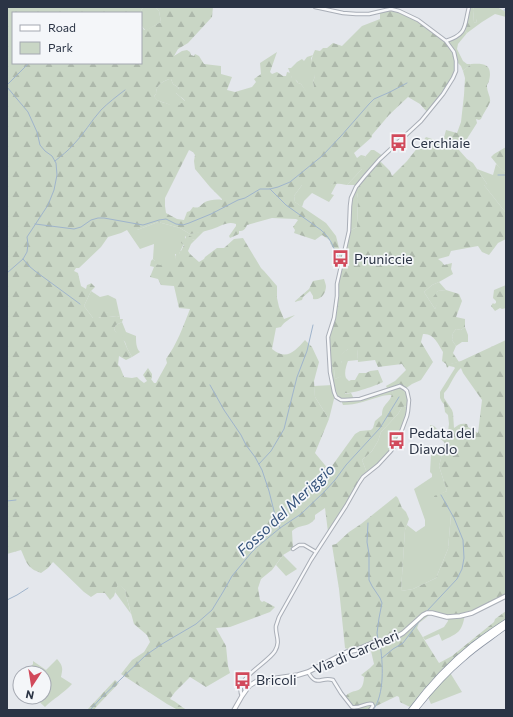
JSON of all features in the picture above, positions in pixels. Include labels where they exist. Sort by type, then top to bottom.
[{"type":"highway","points":[[411,710],[433,682],[452,663],[474,644],[506,622]]},
{"type":"highway","points":[[416,710],[456,664],[475,648],[506,626]]},
{"type":"street","points":[[242,696],[240,690],[242,684],[252,672],[276,650],[278,642],[276,626],[279,617],[316,552],[363,477],[378,465],[394,448],[407,416],[409,400],[407,391],[400,386],[360,399],[341,400],[336,397],[330,372],[328,337],[334,318],[337,284],[349,231],[351,198],[356,187],[376,162],[421,121],[438,100],[456,71],[454,52],[446,41],[418,20],[399,11],[386,10],[369,14],[356,14],[343,13],[315,7]]},
{"type":"street","points":[[446,41],[457,36],[464,29],[469,7]]},
{"type":"street","points":[[293,549],[299,545],[304,545],[316,552]]},
{"type":"street","name":"Via di Carcheri","points":[[234,710],[242,696],[250,686],[257,681],[298,675],[308,672],[347,652],[356,650],[377,641],[393,640],[423,615],[428,613],[447,617],[460,616],[472,613],[506,596]]},
{"type":"street","points":[[308,672],[315,680],[329,678],[333,680],[352,707],[355,708],[371,704],[373,706],[370,710]]},
{"type":"green space","points":[[7,7],[143,7],[140,12],[12,12],[12,64],[142,64],[142,27],[144,30],[146,30],[161,22],[159,11],[156,7],[213,7],[212,17],[188,43],[178,49],[174,56],[187,50],[191,55],[194,56],[195,54],[199,56],[204,64],[221,66],[221,74],[232,77],[227,90],[235,92],[252,87],[256,82],[254,79],[261,74],[260,63],[277,52],[270,72],[272,74],[277,72],[283,76],[286,76],[287,72],[291,73],[292,78],[301,84],[312,99],[311,93],[314,87],[313,82],[315,76],[311,63],[315,50],[320,51],[333,43],[342,46],[362,26],[380,19],[380,11],[394,10],[418,20],[446,41],[454,52],[456,71],[453,78],[428,113],[420,104],[408,97],[389,115],[372,135],[372,137],[354,153],[357,158],[361,155],[365,156],[364,159],[377,159],[366,170],[362,169],[347,185],[331,185],[325,188],[318,195],[302,185],[294,196],[295,202],[326,223],[336,236],[339,248],[343,253],[349,231],[357,227],[358,198],[356,187],[379,160],[390,171],[392,176],[407,161],[426,137],[443,141],[446,130],[457,133],[461,122],[464,95],[465,78],[463,71],[471,64],[483,64],[486,66],[490,71],[487,87],[490,102],[481,119],[476,119],[477,123],[463,145],[457,146],[467,159],[473,163],[487,184],[484,185],[506,213],[506,239],[498,243],[489,255],[482,252],[478,246],[451,251],[449,256],[438,259],[444,265],[452,263],[451,269],[453,274],[432,285],[424,292],[435,309],[438,301],[433,297],[438,291],[446,290],[459,294],[462,301],[456,317],[465,319],[465,327],[461,330],[456,329],[453,333],[452,340],[456,346],[453,353],[459,362],[451,364],[447,368],[446,364],[442,361],[443,352],[433,337],[423,334],[421,342],[433,362],[421,380],[405,389],[407,391],[408,406],[402,407],[398,414],[381,432],[372,451],[362,460],[367,473],[328,532],[325,508],[315,515],[315,519],[310,523],[294,529],[292,531],[293,549],[283,555],[272,570],[261,579],[258,588],[260,600],[275,607],[270,612],[230,627],[216,628],[226,646],[230,673],[206,687],[190,677],[170,699],[187,710],[178,710],[167,704],[121,674],[132,660],[144,652],[150,642],[147,635],[134,624],[125,590],[118,583],[114,596],[110,600],[105,593],[97,593],[91,597],[53,562],[41,573],[30,567],[21,550],[7,554]],"holes":[[[171,79],[173,84],[179,88],[175,91],[185,101],[185,103],[174,106],[160,101],[154,96],[160,84]],[[189,150],[195,155],[195,169],[222,200],[209,201],[205,202],[199,207],[193,207],[187,212],[184,220],[177,219],[166,213],[165,198]],[[272,218],[298,220],[293,227],[295,230],[294,233],[315,240],[322,235],[331,241],[330,243],[333,248],[338,252],[341,262],[337,284],[334,318],[328,337],[330,363],[334,369],[335,379],[342,376],[342,363],[340,356],[348,349],[357,349],[358,362],[375,360],[378,367],[402,364],[406,370],[395,381],[386,386],[388,390],[393,388],[391,397],[383,408],[382,415],[375,421],[373,428],[371,430],[360,431],[355,434],[329,470],[315,453],[329,419],[315,397],[314,381],[319,362],[312,347],[305,340],[298,348],[290,353],[277,353],[272,349],[276,328],[281,327],[295,315],[284,319],[277,298],[277,286],[261,268],[243,238],[234,239],[224,248],[217,248],[199,262],[188,251],[191,244],[195,240],[186,235],[186,239],[184,238],[181,243],[184,245],[181,251],[179,254],[176,254],[175,257],[177,262],[167,259],[161,262],[160,265],[155,264],[153,259],[151,261],[150,266],[154,267],[150,277],[158,279],[161,285],[174,286],[179,308],[190,309],[177,341],[166,359],[167,363],[156,383],[154,383],[151,379],[152,374],[148,368],[143,375],[147,381],[144,383],[137,377],[124,377],[118,365],[119,356],[126,360],[132,357],[122,336],[115,331],[114,328],[122,322],[123,319],[120,319],[120,317],[117,316],[109,317],[110,314],[103,309],[100,309],[96,313],[101,317],[93,318],[84,306],[91,291],[95,287],[91,283],[87,285],[86,289],[81,286],[78,273],[74,271],[101,247],[108,237],[127,230],[137,230],[158,222],[180,228],[190,234],[207,231],[233,223],[236,224],[236,226],[229,236],[230,238],[239,234],[239,231],[244,230],[247,225]]]},
{"type":"green space","points":[[143,7],[156,7],[159,11],[161,22],[145,30],[142,26],[142,12],[140,12]]},
{"type":"green space","points":[[469,7],[474,7],[474,22],[476,23],[477,19],[479,18],[482,19],[482,22],[467,33],[464,29]]},
{"type":"green space","points":[[474,7],[497,7],[506,12],[506,17],[495,14],[482,22],[482,19],[477,19],[476,23],[474,22]]},
{"type":"green space","points":[[464,29],[467,33],[458,44],[457,49],[463,61],[467,64],[471,64],[463,71],[446,41],[457,36]]},
{"type":"green space","points":[[313,55],[311,58],[315,76],[313,82],[314,87],[312,101],[301,84],[292,78],[288,68],[291,68],[302,59],[304,61],[307,57]]},
{"type":"green space","points":[[171,79],[173,84],[179,88],[176,93],[185,101],[185,104],[171,106],[158,101],[154,96],[160,84]]},
{"type":"green space","points":[[506,147],[506,173],[491,157]]},
{"type":"green space","points":[[371,150],[374,150],[383,156],[358,185],[347,185],[362,169],[376,159],[363,159]]},
{"type":"green space","points":[[496,164],[506,173],[506,213],[484,185],[487,184],[477,169],[493,175]]},
{"type":"green space","points":[[337,183],[331,194],[334,195],[329,202],[312,193],[304,201],[302,207],[295,202],[294,196],[302,185],[329,185]]},
{"type":"green space","points":[[356,187],[358,198],[357,227],[349,231],[351,198]]},
{"type":"green space","points":[[158,222],[180,228],[190,234],[204,231],[195,240],[188,235],[185,237],[186,239],[179,254],[175,254],[178,262],[160,266],[155,264],[153,259],[154,244],[140,249],[127,230],[137,230]]},
{"type":"green space","points":[[324,279],[326,289],[321,298],[313,299],[310,291],[303,297],[302,300],[294,302],[309,289],[313,281]]},
{"type":"green space","points":[[439,282],[446,290],[438,291],[434,297],[439,301],[435,309],[424,292],[432,285]]},
{"type":"green space","points":[[506,285],[506,308],[500,308],[495,311],[491,306],[493,303],[496,303],[493,298],[494,290]]},
{"type":"green space","points":[[91,291],[100,297],[108,295],[116,299],[120,317],[109,317],[107,312],[105,312],[100,317],[93,318],[84,306]]},
{"type":"green space","points":[[122,322],[126,332],[136,336],[137,347],[140,352],[132,357],[125,342],[114,328]]},
{"type":"green space","points":[[465,327],[468,335],[468,342],[462,342],[456,346],[452,340],[453,333],[456,329],[461,330]]},
{"type":"green space","points":[[506,340],[506,596],[472,613],[447,617],[432,613],[419,623],[417,628],[439,663],[452,656],[506,611],[506,622],[412,708],[400,702],[399,697],[397,696],[370,710],[355,708],[344,698],[347,694],[362,687],[364,677],[361,675],[374,664],[371,651],[358,652],[345,648],[339,589],[332,545],[336,544],[349,532],[396,496],[409,519],[405,530],[401,591],[413,589],[436,578],[448,549],[451,515],[437,515],[434,496],[447,491],[439,466],[445,443],[430,429],[430,425],[434,426],[447,439],[449,424],[448,415],[445,412],[444,404],[440,398],[444,398],[453,413],[454,428],[460,424],[467,424],[468,427],[478,433],[482,400],[463,373],[461,361]]},
{"type":"green space","points":[[348,349],[357,349],[358,360],[348,361],[345,372],[346,378],[344,379],[345,394],[351,393],[354,399],[393,388],[392,395],[343,405],[341,400],[335,395],[329,419],[315,397],[314,386],[333,385],[330,363],[334,369],[335,379],[341,376],[342,363],[339,356]]},
{"type":"green space","points":[[461,361],[461,368],[444,393],[444,398],[440,398],[440,392],[455,368],[449,366],[450,364]]},
{"type":"green space","points":[[378,370],[383,382],[369,388],[342,393],[344,378],[349,381],[355,380],[359,373]]},
{"type":"green space","points":[[408,406],[408,411],[397,443],[378,465],[367,473],[362,460],[372,451],[381,432],[398,414],[402,407]]},
{"type":"green space","points":[[431,455],[442,455],[439,466],[447,491],[434,497],[451,514],[448,549],[436,578],[413,589],[401,591],[405,530],[407,525],[416,532],[425,526],[425,520],[414,489],[432,477],[430,472]]},
{"type":"green space","points":[[283,555],[297,569],[286,576],[276,565]]},
{"type":"green space","points":[[118,582],[125,590],[131,614],[115,592]]},
{"type":"green space","points":[[465,614],[461,629],[452,636],[442,641],[439,634],[425,640],[423,637],[444,627],[448,621],[447,617]]},
{"type":"green space","points":[[57,659],[62,667],[61,677],[72,684],[52,700],[52,665]]},
{"type":"green space","points":[[33,661],[39,665],[32,665]]},
{"type":"green space","points":[[449,671],[462,692],[431,704],[427,695]]},
{"type":"green space","points":[[115,680],[119,683],[94,710],[87,710]]},
{"type":"waterway","points":[[7,85],[28,64]]},
{"type":"waterway","points":[[35,224],[74,229],[98,218],[143,225],[166,219],[176,224],[183,225],[189,223],[245,198],[260,189],[270,189],[290,182],[322,156],[374,99],[407,83]]},
{"type":"waterway","points":[[7,87],[28,112],[37,132],[40,145],[52,156],[56,163],[57,175],[54,190],[48,205],[27,237],[27,252],[23,259],[7,273]]},
{"type":"waterway","points":[[55,161],[78,140],[101,110],[125,90]]},
{"type":"waterway","points":[[498,175],[506,175]]},
{"type":"waterway","points":[[270,189],[286,205],[321,230],[331,242],[338,257]]},
{"type":"waterway","points":[[23,259],[35,271],[80,304]]},
{"type":"waterway","points":[[259,464],[271,451],[284,429],[297,377],[307,351],[313,325]]},
{"type":"waterway","points":[[210,385],[262,470],[280,528]]},
{"type":"waterway","name":"Fosso del Meriggio","points":[[90,710],[146,655],[196,624],[212,610],[232,576],[251,553],[280,528],[301,514],[324,492],[346,465],[380,428],[399,397]]},
{"type":"waterway","points":[[427,611],[457,579],[462,569],[464,558],[463,540],[454,518],[441,495]]},
{"type":"waterway","points":[[7,501],[16,500]]},
{"type":"waterway","points":[[368,523],[367,542],[369,554],[369,580],[382,603],[377,633],[378,639]]},
{"type":"waterway","points":[[7,600],[28,588]]},
{"type":"waterway","points":[[382,658],[403,643],[421,619]]},
{"type":"waterway","points":[[373,710],[380,696],[382,678],[380,644]]},
{"type":"place","name":"Cerchiaie","points":[[398,143]]},
{"type":"place","name":"Pruniccie","points":[[341,259]]},
{"type":"place","name":"Pedata del Diavolo","points":[[396,441]]},
{"type":"place","name":"Bricoli","points":[[243,680]]}]
